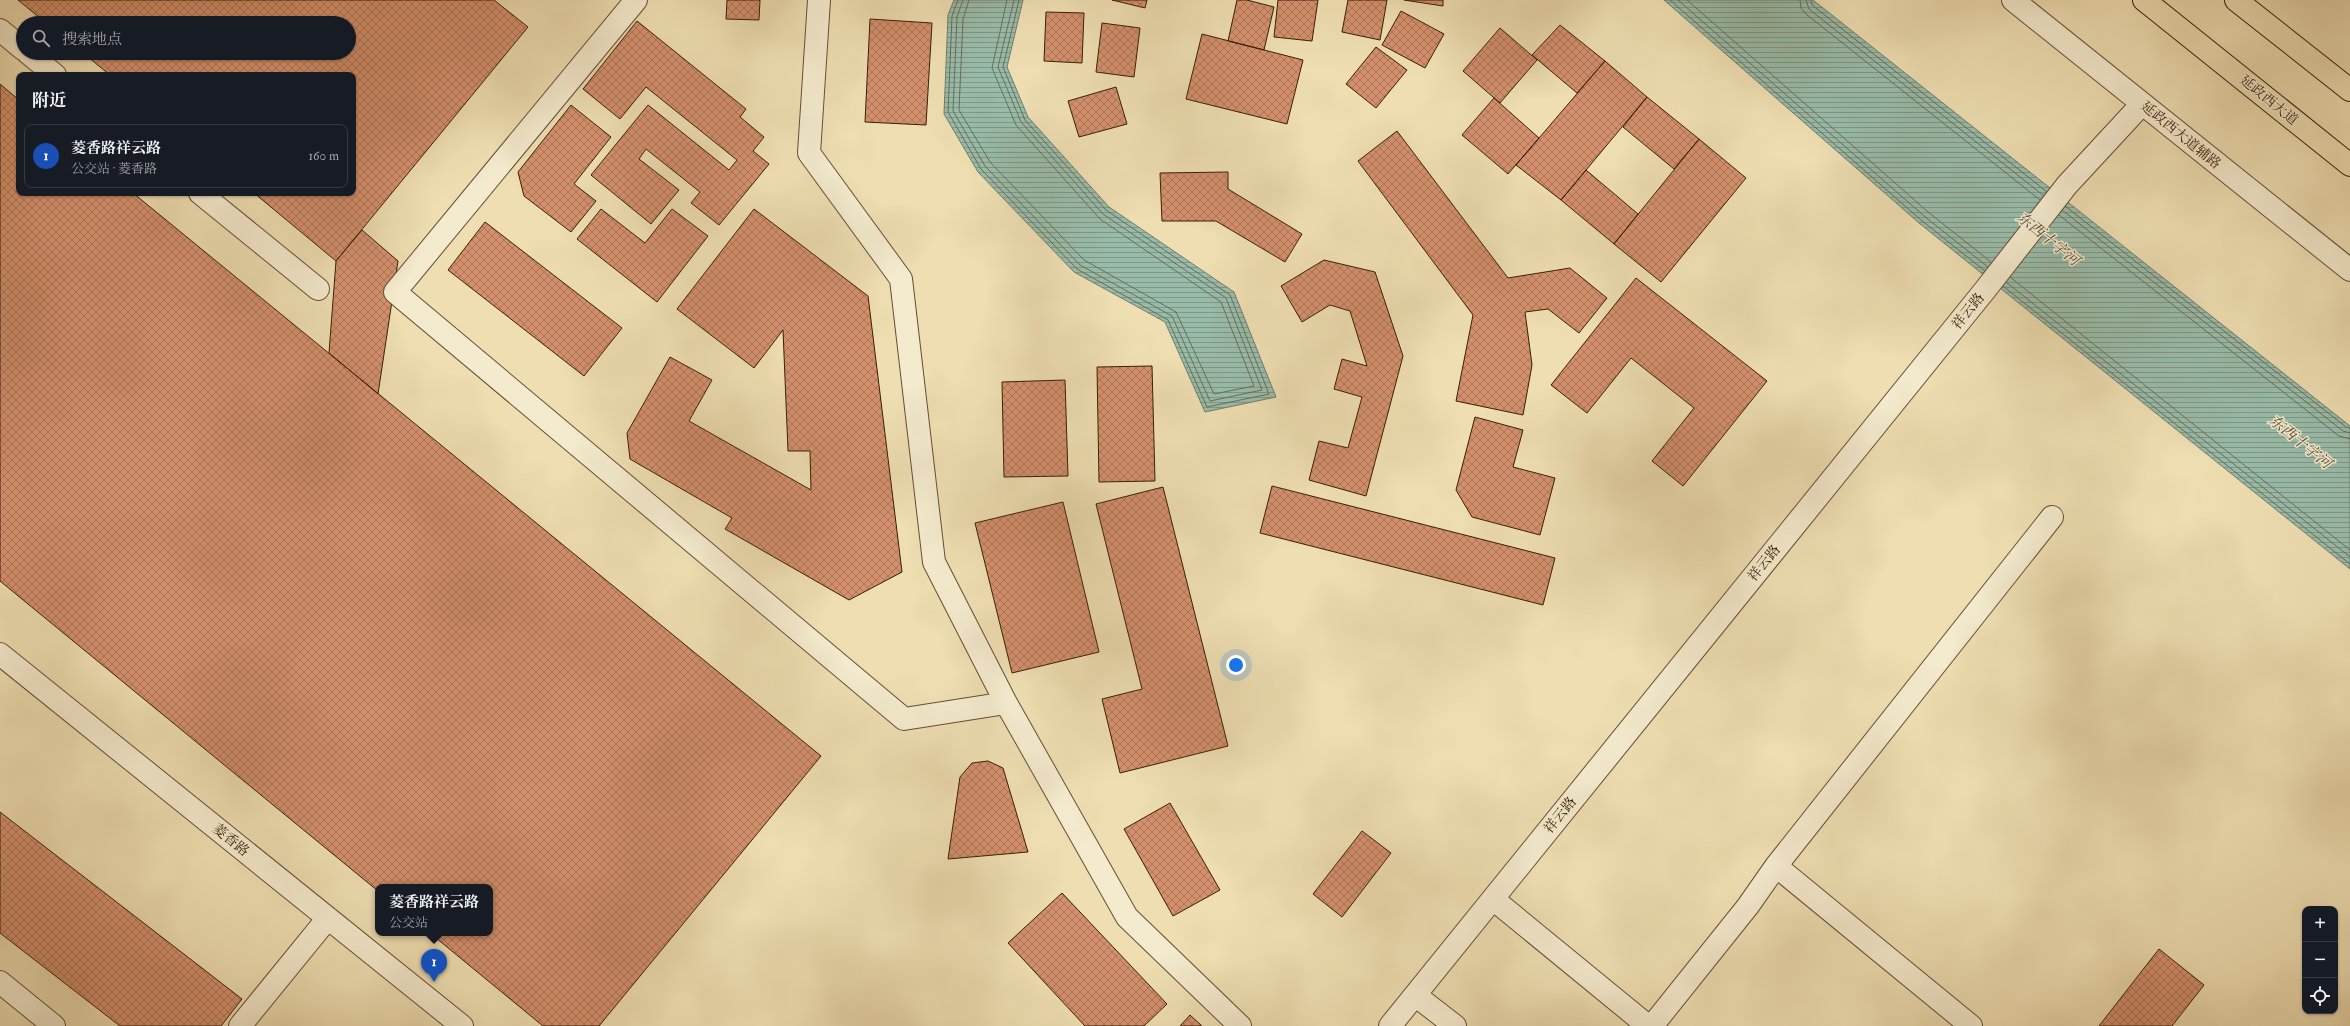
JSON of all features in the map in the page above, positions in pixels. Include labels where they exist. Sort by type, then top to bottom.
[{"type":"main road","name":"延政西大道","points":[[2144,0],[2350,165]]},
{"type":"main road","points":[[2236,0],[2350,90]]},
{"type":"street","points":[[636,0],[395,292],[904,719],[1006,703]]},
{"type":"street","points":[[819,0],[809,154],[901,279],[934,562],[1006,703],[1127,916],[1240,1026]]},
{"type":"street","name":"延政西大道辅路","points":[[2013,0],[2350,270]]},
{"type":"street","points":[[0,30],[16,43]]},
{"type":"street","points":[[37,60],[52,72]]},
{"type":"street","name":"祥云路","points":[[1390,1026],[1985,290],[2067,186],[2142,104]]},
{"type":"street","points":[[204,196],[318,289]]},
{"type":"street","points":[[1652,1026],[1748,906],[1776,866],[2052,517]]},
{"type":"street","name":"菱香路","points":[[0,654],[462,1026]]},
{"type":"street","points":[[1776,866],[1971,1026]]},
{"type":"street","points":[[1493,899],[1648,1026]]},
{"type":"street","points":[[240,1026],[328,918]]},
{"type":"street","points":[[0,982],[54,1026]]},
{"type":"street","points":[[1416,995],[1455,1026]]},
{"type":"water","points":[[954,0],[1023,0],[1007,67],[1028,117],[1109,207],[1234,292],[1276,397],[1205,412],[1165,322],[1074,272],[978,172],[944,114],[948,15]]},
{"type":"water","name":"东西十字河","points":[[1664,0],[1813,0],[2350,426],[2350,569],[1919,223]]},
{"type":"building","points":[[18,0],[494,0],[528,27],[336,261],[258,196],[356,196],[356,72],[106,72],[92,60],[356,60],[356,16],[37,16]]},
{"type":"building","points":[[727,0],[760,0],[759,20],[726,19]]},
{"type":"building","points":[[1112,0],[1147,0],[1145,8]]},
{"type":"building","points":[[1237,0],[1247,0],[1274,7],[1264,50],[1228,41]]},
{"type":"building","points":[[1278,0],[1318,0],[1312,41],[1274,37]]},
{"type":"building","points":[[1348,0],[1387,0],[1380,40],[1342,32]]},
{"type":"building","points":[[1404,0],[1443,0],[1443,6]]},
{"type":"building","points":[[1401,11],[1444,34],[1425,68],[1382,45]]},
{"type":"building","points":[[1046,12],[1084,13],[1082,63],[1044,61]]},
{"type":"building","points":[[870,19],[932,23],[926,125],[865,122]]},
{"type":"building","points":[[637,21],[746,109],[740,117],[764,137],[753,151],[769,164],[719,225],[691,203],[700,192],[646,149],[639,159],[679,190],[651,224],[591,175],[648,105],[729,170],[737,160],[646,87],[620,119],[583,89]]},
{"type":"building","points":[[1102,23],[1140,28],[1134,77],[1096,72]]},
{"type":"building","points":[[1560,25],[1605,61],[1577,93],[1532,55]]},
{"type":"building","points":[[1500,28],[1537,60],[1500,103],[1463,71]]},
{"type":"building","points":[[1202,34],[1303,60],[1287,124],[1186,99]]},
{"type":"building","points":[[1376,47],[1407,70],[1376,108],[1346,84]]},
{"type":"building","points":[[1605,61],[1647,97],[1561,200],[1516,165]]},
{"type":"building","points":[[0,84],[16,97],[16,196],[137,196],[821,756],[599,1026],[543,1026],[434,936],[493,936],[493,884],[375,884],[375,889],[0,581]]},
{"type":"building","points":[[1116,87],[1127,124],[1079,137],[1068,101]]},
{"type":"building","points":[[1647,97],[1699,139],[1674,169],[1623,127]]},
{"type":"building","points":[[1494,98],[1539,138],[1508,174],[1462,135]]},
{"type":"building","points":[[571,105],[611,137],[574,184],[596,201],[571,232],[524,196],[518,172]]},
{"type":"building","points":[[1397,131],[1508,278],[1570,268],[1607,298],[1579,333],[1548,309],[1525,312],[1532,365],[1523,415],[1456,401],[1473,315],[1358,161]]},
{"type":"building","points":[[1699,139],[1746,178],[1661,282],[1614,244]]},
{"type":"building","points":[[1586,170],[1638,214],[1614,244],[1561,200]]},
{"type":"building","points":[[1228,172],[1228,189],[1302,234],[1285,262],[1216,221],[1162,221],[1160,173]]},
{"type":"building","points":[[601,209],[645,243],[672,209],[708,236],[657,302],[577,239]]},
{"type":"building","points":[[754,209],[868,296],[902,572],[849,600],[725,529],[732,518],[630,459],[627,433],[670,357],[712,380],[689,421],[811,490],[810,451],[788,451],[783,330],[754,368],[677,309]]},
{"type":"building","points":[[485,222],[622,328],[584,376],[448,270]]},
{"type":"building","points":[[362,230],[398,261],[378,394],[329,353],[336,261]]},
{"type":"building","points":[[1324,260],[1375,272],[1403,356],[1366,496],[1309,480],[1319,441],[1348,448],[1362,397],[1334,389],[1342,359],[1367,366],[1350,311],[1330,305],[1302,322],[1281,286]]},
{"type":"building","points":[[1636,278],[1767,381],[1683,486],[1652,461],[1694,408],[1631,358],[1587,413],[1551,385]]},
{"type":"building","points":[[1152,366],[1155,481],[1099,482],[1097,367]]},
{"type":"building","points":[[1065,380],[1068,476],[1004,477],[1002,382]]},
{"type":"building","points":[[1475,417],[1523,430],[1513,467],[1555,478],[1540,535],[1472,517],[1456,490]]},
{"type":"building","points":[[1272,486],[1555,558],[1543,605],[1260,533]]},
{"type":"building","points":[[1163,487],[1228,746],[1120,773],[1102,699],[1142,689],[1096,504]]},
{"type":"building","points":[[1063,502],[1099,652],[1012,673],[975,523]]},
{"type":"building","points":[[988,761],[1003,768],[1028,852],[948,859],[960,777],[972,763]]},
{"type":"building","points":[[1170,803],[1220,890],[1173,916],[1124,829]]},
{"type":"building","points":[[0,812],[242,999],[221,1026],[120,1026],[0,933]]},
{"type":"building","points":[[1362,831],[1391,853],[1342,917],[1313,894]]},
{"type":"building","points":[[1062,893],[1167,1004],[1144,1026],[1085,1026],[1008,943]]},
{"type":"building","points":[[2159,949],[2204,985],[2172,1026],[2099,1026]]},
{"type":"building","points":[[1190,1015],[1202,1026],[1180,1026]]},
{"type":"place","name":"菱香路祥云路","points":[[434,982]]}]
